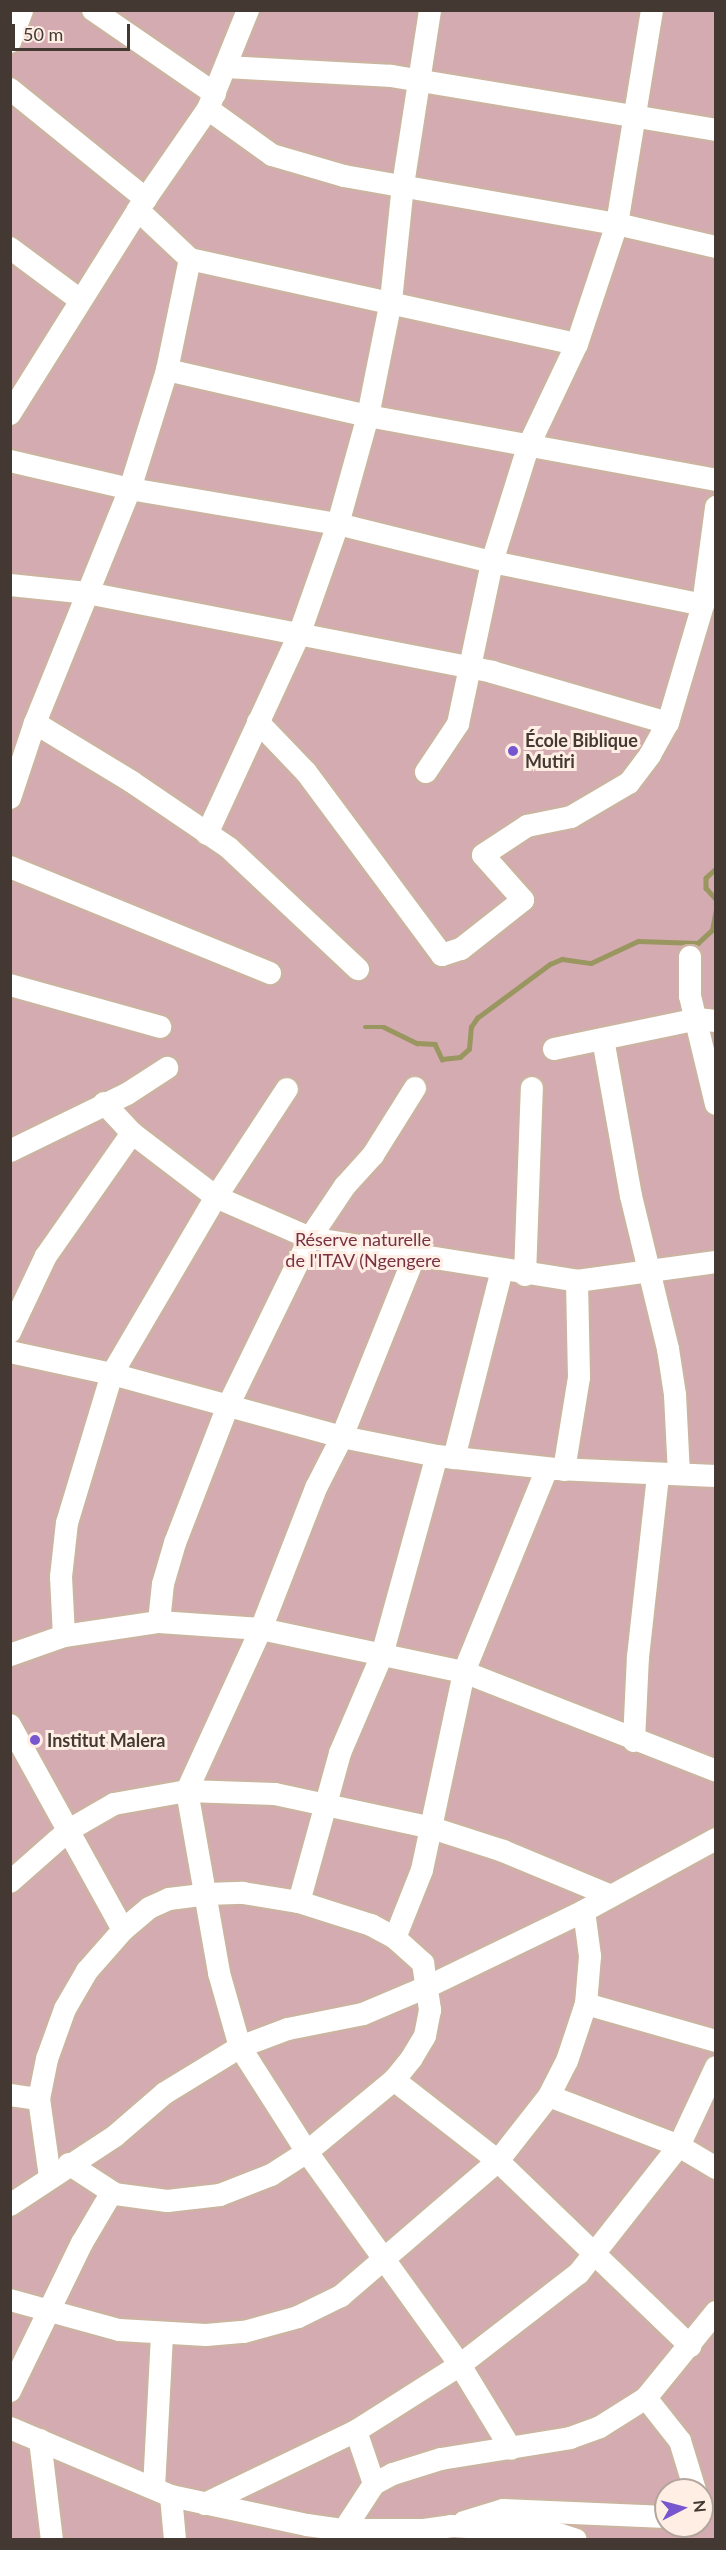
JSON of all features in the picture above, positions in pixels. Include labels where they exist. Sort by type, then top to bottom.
[{"type":"street","points":[[10,42],[22,10]]},
{"type":"street","points":[[93,10],[212,101],[272,155],[344,176],[617,224],[716,247]]},
{"type":"street","points":[[12,410],[142,204],[212,101],[248,10]]},
{"type":"street","points":[[207,834],[299,635],[338,524],[368,416],[391,301],[403,185],[430,10]]},
{"type":"street","points":[[426,772],[458,724],[492,562],[528,447],[577,344],[617,224],[652,10]]},
{"type":"street","points":[[227,67],[420,80],[716,130]]},
{"type":"street","points":[[10,89],[142,204],[190,260],[391,301],[577,344]]},
{"type":"street","points":[[10,248],[80,300]]},
{"type":"street","points":[[10,798],[19,745],[35,723],[130,489],[167,370],[190,260]]},
{"type":"street","points":[[167,370],[368,416],[716,480]]},
{"type":"street","points":[[10,461],[130,489],[338,524],[492,562],[703,605]]},
{"type":"street","points":[[258,722],[306,772],[441,956],[461,949],[523,900],[483,855],[527,826],[571,817],[629,783],[668,723],[703,605],[716,507]]},
{"type":"street","points":[[10,585],[87,593],[470,668],[668,723]]},
{"type":"street","points":[[35,723],[132,782],[229,848],[358,969]]},
{"type":"street","points":[[10,867],[270,973]]},
{"type":"street","points":[[690,957],[690,996],[706,1020],[716,1104]]},
{"type":"street","points":[[10,985],[160,1027]]},
{"type":"street","points":[[554,1049],[706,1020]]},
{"type":"street","points":[[603,1039],[631,1196],[651,1274],[675,1395],[668,1475],[638,1657],[634,1741]]},
{"type":"street","points":[[10,1151],[104,1103],[127,1094],[167,1068]]},
{"type":"street","points":[[159,1622],[163,1584],[175,1543],[228,1406],[310,1238],[345,1186],[373,1155],[415,1088]]},
{"type":"street","points":[[525,1275],[532,1088]]},
{"type":"street","points":[[64,1636],[61,1578],[67,1523],[112,1374],[216,1197],[287,1089]]},
{"type":"street","points":[[104,1103],[132,1133],[216,1197],[310,1238],[525,1275],[577,1281],[651,1274],[716,1262]]},
{"type":"street","points":[[10,1332],[46,1256],[132,1133]]},
{"type":"street","points":[[415,1255],[342,1437],[316,1488],[261,1629],[187,1791],[207,1894],[219,1973],[240,2047],[307,2152],[387,2259],[460,2365],[511,2449]]},
{"type":"street","points":[[299,1902],[328,1804],[340,1753],[382,1654],[446,1457],[502,1270]]},
{"type":"street","points":[[395,1938],[422,1870],[464,1672],[556,1469],[579,1377],[577,1281]]},
{"type":"street","points":[[10,1352],[112,1374],[342,1437],[446,1457],[556,1469],[716,1476]]},
{"type":"street","points":[[10,1654],[64,1636],[159,1622],[261,1629],[464,1672],[634,1741],[716,1771]]},
{"type":"street","points":[[10,1725],[123,1930]]},
{"type":"street","points":[[10,1882],[69,1830],[114,1803],[187,1791],[275,1794],[432,1828],[502,1851],[611,1896]]},
{"type":"street","points":[[10,2205],[69,2164],[115,2136],[165,2093],[240,2047],[279,2031],[363,2014],[429,1986],[584,1911],[716,1839]]},
{"type":"street","points":[[50,2177],[39,2100],[47,2059],[65,2009],[87,1971],[123,1930],[149,1908],[169,1899],[207,1894],[243,1893],[299,1902],[356,1918],[395,1938],[423,1963],[429,1986],[430,2010],[424,2036],[393,2080],[307,2152],[271,2175],[220,2195],[167,2201],[112,2192],[69,2164]]},
{"type":"street","points":[[10,2300],[118,2330],[162,2335],[244,2332],[298,2317],[341,2296],[387,2259],[498,2161],[549,2096],[567,2061],[586,2004],[590,1956],[584,1911]]},
{"type":"street","points":[[586,2004],[716,2041]]},
{"type":"street","points":[[205,2504],[356,2431],[460,2365],[535,2310],[579,2273],[678,2146],[716,2067]]},
{"type":"street","points":[[393,2080],[498,2161],[690,2346]]},
{"type":"street","points":[[10,2094],[39,2100]]},
{"type":"street","points":[[549,2096],[678,2146],[716,2168]]},
{"type":"street","points":[[10,2391],[47,2312],[112,2192]]},
{"type":"street","points":[[344,2530],[374,2484],[393,2474],[441,2459],[570,2438],[600,2427],[646,2398],[716,2312]]},
{"type":"street","points":[[162,2335],[163,2492],[174,2540]]},
{"type":"street","points":[[646,2398],[680,2441],[691,2478]]},
{"type":"street","points":[[10,2428],[163,2492],[205,2504],[344,2530],[425,2535],[503,2510],[654,2516]]},
{"type":"street","points":[[356,2431],[374,2484]]},
{"type":"street","points":[[40,2440],[52,2540]]},
{"type":"street","points":[[451,2526],[552,2532],[576,2540]]},
{"type":"green space","name":"Réserve naturelle de l'ITAV (Ngengere","points":[[11,11],[715,11],[715,2539],[11,2540]]},
{"type":"waterway","points":[[716,869],[706,878],[706,888],[716,899]]},
{"type":"waterway","points":[[365,1027],[384,1027],[417,1043],[435,1044],[442,1059],[460,1057],[469,1049],[471,1027],[477,1018],[550,964],[562,959],[591,963],[638,941],[698,943],[712,930],[716,910]]},
{"type":"place","name":"École Biblique Mutiri","points":[[513,751]]},
{"type":"place","name":"Institut Malera","points":[[35,1740]]}]
